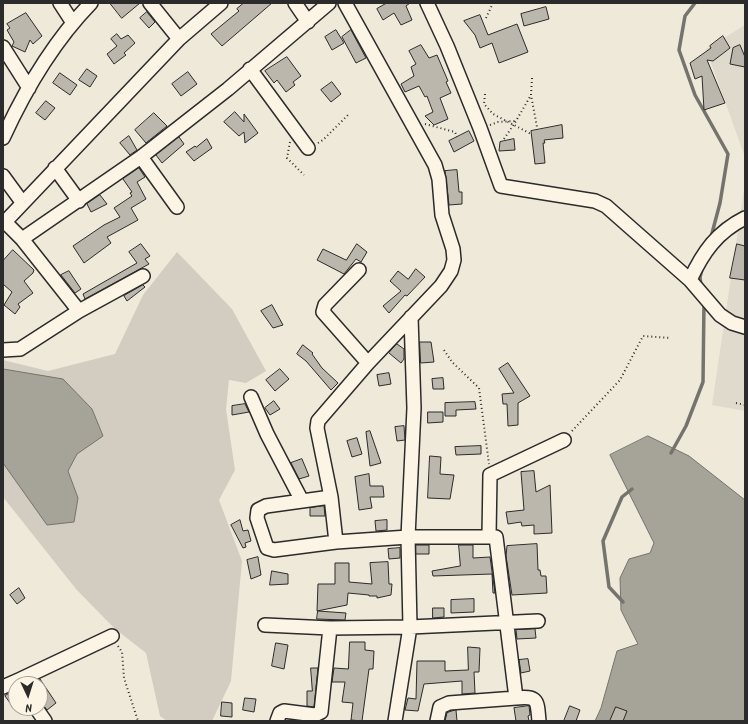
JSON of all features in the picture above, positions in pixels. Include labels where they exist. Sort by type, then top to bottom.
[{"type":"street","points":[[60,3],[73,23]]},
{"type":"street","points":[[4,134],[29,88],[73,23],[92,3]]},
{"type":"street","points":[[150,3],[180,39]]},
{"type":"street","points":[[79,311],[22,239],[4,223],[22,202],[180,39],[221,3]]},
{"type":"street","points":[[295,3],[308,22]]},
{"type":"street","points":[[22,239],[141,157],[228,89],[329,3]]},
{"type":"street","points":[[336,542],[331,497],[317,424],[368,362],[446,280],[454,260],[453,249],[442,215],[438,172],[345,3]]},
{"type":"street","points":[[427,3],[447,46],[480,128],[501,186],[595,201],[606,206],[690,280],[720,315],[732,323],[745,327]]},
{"type":"street","points":[[3,47],[29,88]]},
{"type":"street","points":[[250,69],[308,148]]},
{"type":"street","points":[[141,157],[177,207]]},
{"type":"street","points":[[55,168],[79,201]]},
{"type":"street","points":[[3,176],[22,202]]},
{"type":"street","points":[[690,280],[699,259],[709,245],[724,231],[745,218]]},
{"type":"street","points":[[359,270],[325,305],[323,312],[368,362]]},
{"type":"street","points":[[3,350],[20,349],[79,311],[143,276]]},
{"type":"street","points":[[395,721],[410,627],[408,597],[408,537],[414,408],[411,317]]},
{"type":"street","points":[[251,397],[267,434],[302,501]]},
{"type":"street","points":[[489,536],[490,475],[564,440]]},
{"type":"street","points":[[331,497],[266,506],[258,510],[257,518],[267,548],[274,550],[336,542],[408,537],[496,537],[498,541],[516,698]]},
{"type":"street","points":[[265,625],[330,628],[410,627],[538,621]]},
{"type":"street","points":[[277,721],[280,713],[284,711],[315,715],[321,712],[330,628]]},
{"type":"street","points":[[32,676],[112,636]]},
{"type":"street","points":[[437,721],[440,707],[450,703],[530,696],[535,699],[537,703],[539,721]]},
{"type":"path","points":[[486,18],[493,3]]},
{"type":"path","points":[[532,78],[531,94],[537,127]]},
{"type":"path","points":[[485,94],[484,104],[493,114],[531,134]]},
{"type":"path","points":[[504,138],[516,121],[531,94]]},
{"type":"path","points":[[308,148],[323,140],[348,115]]},
{"type":"path","points":[[410,121],[455,132],[457,137]]},
{"type":"path","points":[[480,128],[498,122],[516,121]]},
{"type":"path","points":[[295,130],[289,145],[287,158],[304,176]]},
{"type":"path","points":[[564,440],[620,380],[643,336],[671,338]]},
{"type":"path","points":[[444,350],[452,362],[479,388],[490,475]]},
{"type":"path","points":[[736,403],[745,405]]},
{"type":"path","points":[[112,636],[122,652],[124,678],[138,721]]},
{"type":"shaded area","points":[[745,25],[745,157],[706,49]]},
{"type":"shaded area","points":[[745,183],[745,411],[712,405]]},
{"type":"shaded area","points":[[177,252],[232,309],[266,371],[246,383],[229,380],[226,409],[235,470],[219,500],[242,561],[231,681],[212,721],[167,721],[160,716],[146,653],[114,628],[76,589],[3,497],[3,360],[48,371],[115,354],[143,295]]},
{"type":"shaded area","points":[[3,369],[63,379],[92,409],[103,436],[77,454],[68,471],[78,498],[74,522],[47,525],[3,463]]},
{"type":"shaded area","points":[[648,436],[689,456],[745,500],[745,721],[595,721],[601,708],[617,651],[638,644],[621,610],[620,578],[629,559],[650,553],[654,543],[610,455]]},
{"type":"building","points":[[110,3],[140,3],[122,18]]},
{"type":"building","points":[[244,3],[272,3],[222,46],[211,34],[239,11],[237,9]]},
{"type":"building","points":[[387,3],[410,3],[406,6],[412,20],[401,25],[394,13],[383,20],[377,9]]},
{"type":"building","points":[[546,7],[549,19],[524,26],[521,14]]},
{"type":"building","points":[[147,12],[155,22],[149,28],[140,18]]},
{"type":"building","points":[[26,13],[42,36],[33,44],[30,40],[25,52],[12,46],[14,42],[7,30],[10,28],[7,24]]},
{"type":"building","points":[[480,15],[488,35],[517,24],[528,52],[499,63],[492,43],[480,48],[475,35],[464,21]]},
{"type":"building","points":[[336,30],[344,43],[332,50],[325,37]]},
{"type":"building","points":[[351,30],[366,58],[356,63],[342,37]]},
{"type":"building","points":[[117,34],[121,39],[128,35],[135,43],[124,53],[126,55],[114,64],[107,54],[117,46],[111,39]]},
{"type":"building","points":[[723,36],[730,48],[713,61],[707,60],[725,103],[704,110],[702,76],[695,79],[690,63],[711,48],[710,46]]},
{"type":"building","points":[[421,45],[429,58],[437,55],[448,81],[446,82],[451,93],[440,98],[448,119],[434,125],[425,116],[433,112],[427,96],[425,97],[419,86],[405,92],[401,84],[414,76],[411,67],[416,64],[409,51]]},
{"type":"building","points":[[740,45],[745,57],[745,67],[730,64],[733,48]]},
{"type":"building","points":[[287,57],[301,76],[293,82],[295,85],[286,92],[277,80],[274,83],[265,71]]},
{"type":"building","points":[[87,69],[97,76],[90,87],[79,80]]},
{"type":"building","points":[[188,72],[197,84],[181,96],[172,84]]},
{"type":"building","points":[[60,73],[77,85],[70,95],[53,83]]},
{"type":"building","points":[[332,82],[341,94],[331,102],[321,90]]},
{"type":"building","points":[[46,101],[55,108],[45,120],[36,113]]},
{"type":"building","points":[[235,112],[244,122],[244,114],[258,133],[245,143],[244,132],[239,136],[224,122]]},
{"type":"building","points":[[154,113],[167,126],[146,143],[135,130]]},
{"type":"building","points":[[562,125],[563,138],[544,140],[545,163],[535,164],[531,131]]},
{"type":"building","points":[[469,131],[474,141],[454,152],[449,141]]},
{"type":"building","points":[[129,136],[137,150],[130,155],[120,143]]},
{"type":"building","points":[[179,137],[184,144],[162,163],[156,155]]},
{"type":"building","points":[[207,139],[212,148],[194,161],[186,152]]},
{"type":"building","points":[[514,139],[515,150],[499,151],[500,142]]},
{"type":"building","points":[[139,168],[145,177],[137,182],[146,199],[131,208],[138,220],[107,237],[111,243],[84,263],[73,246],[104,225],[120,217],[114,208],[132,196],[130,193],[132,192],[123,179]]},
{"type":"building","points":[[457,170],[459,192],[462,192],[462,204],[449,205],[445,171]]},
{"type":"building","points":[[100,195],[107,204],[91,212],[87,204]]},
{"type":"building","points":[[141,244],[150,256],[145,259],[149,264],[85,299],[83,294],[137,263],[129,252]]},
{"type":"building","points":[[357,244],[367,252],[361,262],[356,259],[344,274],[317,260],[323,249],[346,260]]},
{"type":"building","points":[[737,244],[745,246],[745,280],[730,278]]},
{"type":"building","points":[[13,250],[34,270],[33,273],[24,281],[33,293],[18,304],[20,307],[15,314],[4,305],[12,292],[3,284],[3,261]]},
{"type":"building","points":[[416,269],[425,277],[407,296],[405,295],[389,313],[383,306],[401,291],[390,281],[398,271],[408,279]]},
{"type":"building","points":[[69,271],[81,289],[75,293],[61,275]]},
{"type":"building","points":[[143,285],[145,287],[127,301],[124,296]]},
{"type":"building","points":[[272,305],[283,325],[273,328],[261,311]]},
{"type":"building","points":[[420,342],[431,342],[434,362],[421,363]]},
{"type":"building","points":[[397,344],[404,349],[404,359],[401,363],[389,353]]},
{"type":"building","points":[[303,345],[313,353],[312,354],[322,368],[338,383],[331,390],[306,361],[297,354]]},
{"type":"building","points":[[508,363],[530,396],[518,403],[518,425],[508,426],[507,404],[503,404],[502,394],[514,393],[499,369]]},
{"type":"building","points":[[280,369],[289,379],[275,391],[266,380]]},
{"type":"building","points":[[389,373],[391,384],[379,386],[377,375]]},
{"type":"building","points":[[443,378],[444,389],[433,389],[432,379]]},
{"type":"building","points":[[274,401],[280,409],[270,415],[265,408]]},
{"type":"building","points":[[475,402],[476,409],[456,410],[456,416],[445,416],[445,403]]},
{"type":"building","points":[[245,404],[249,412],[232,415],[232,406]]},
{"type":"building","points":[[428,412],[443,412],[443,422],[428,423]]},
{"type":"building","points":[[404,426],[405,440],[397,441],[395,427]]},
{"type":"building","points":[[370,431],[381,463],[370,466],[366,432]]},
{"type":"building","points":[[357,438],[362,454],[352,457],[347,441]]},
{"type":"building","points":[[481,446],[481,454],[456,455],[455,447]]},
{"type":"building","points":[[430,456],[441,457],[440,474],[454,475],[450,499],[428,498]]},
{"type":"building","points":[[302,459],[309,476],[299,479],[291,463]]},
{"type":"building","points":[[534,471],[536,492],[550,485],[552,533],[534,534],[534,525],[522,526],[521,522],[508,524],[506,512],[524,510],[521,472]]},
{"type":"building","points":[[369,474],[370,486],[383,486],[384,497],[370,497],[372,508],[359,510],[355,477]]},
{"type":"building","points":[[324,506],[325,516],[310,516],[310,508]]},
{"type":"building","points":[[240,520],[243,531],[248,530],[251,541],[245,543],[246,547],[243,548],[231,525]]},
{"type":"building","points":[[387,520],[387,530],[376,531],[375,521]]},
{"type":"building","points":[[537,544],[538,570],[540,570],[541,576],[546,576],[547,593],[512,595],[506,556],[507,546]]},
{"type":"building","points":[[416,545],[429,545],[429,554],[416,554]]},
{"type":"building","points":[[459,545],[473,545],[473,558],[490,557],[495,593],[493,593],[492,574],[433,576],[432,571],[460,566]]},
{"type":"building","points":[[400,548],[400,558],[389,559],[388,549]]},
{"type":"building","points":[[258,557],[261,575],[251,579],[247,560]]},
{"type":"building","points":[[388,562],[389,584],[392,584],[391,595],[377,598],[377,596],[348,593],[347,605],[317,611],[318,584],[335,584],[335,563],[349,563],[349,582],[372,584],[370,563]]},
{"type":"building","points":[[272,571],[288,574],[288,584],[270,585]]},
{"type":"building","points":[[19,588],[25,598],[17,604],[10,595]]},
{"type":"building","points":[[474,599],[474,612],[451,613],[451,600]]},
{"type":"building","points":[[433,608],[444,608],[444,617],[433,618]]},
{"type":"building","points":[[318,611],[346,613],[345,620],[317,619]]},
{"type":"building","points":[[535,629],[536,638],[517,639],[516,630]]},
{"type":"building","points":[[350,642],[365,642],[365,650],[374,651],[373,669],[369,669],[362,721],[351,720],[353,703],[342,702],[345,682],[332,682],[334,668],[348,669]]},
{"type":"building","points":[[276,643],[288,645],[284,669],[272,666]]},
{"type":"building","points":[[468,647],[480,648],[479,672],[474,672],[475,693],[462,694],[462,681],[424,684],[418,711],[405,710],[408,698],[416,699],[417,661],[445,661],[445,671],[468,670]]},
{"type":"building","points":[[528,659],[530,671],[521,673],[519,660]]},
{"type":"building","points":[[311,668],[318,668],[314,707],[307,706],[307,691],[312,691]]},
{"type":"building","points":[[48,691],[56,703],[48,709]]},
{"type":"building","points":[[245,698],[256,699],[254,712],[243,710]]},
{"type":"building","points":[[222,702],[232,703],[232,717],[221,716]]},
{"type":"building","points":[[529,706],[529,721],[516,721],[514,708]]},
{"type":"building","points":[[570,706],[580,710],[576,721],[564,721]]},
{"type":"building","points":[[616,707],[627,711],[623,721],[610,721]]},
{"type":"building","points":[[456,710],[457,721],[445,721],[447,713]]},
{"type":"waterway","points":[[695,3],[685,16],[679,50],[695,95],[728,154],[720,203],[711,237]]},
{"type":"waterway","points":[[701,286],[700,277],[703,266]]},
{"type":"waterway","points":[[671,453],[686,426],[703,382],[704,302]]},
{"type":"waterway","points":[[623,602],[609,587],[603,541],[622,497],[632,489]]}]
